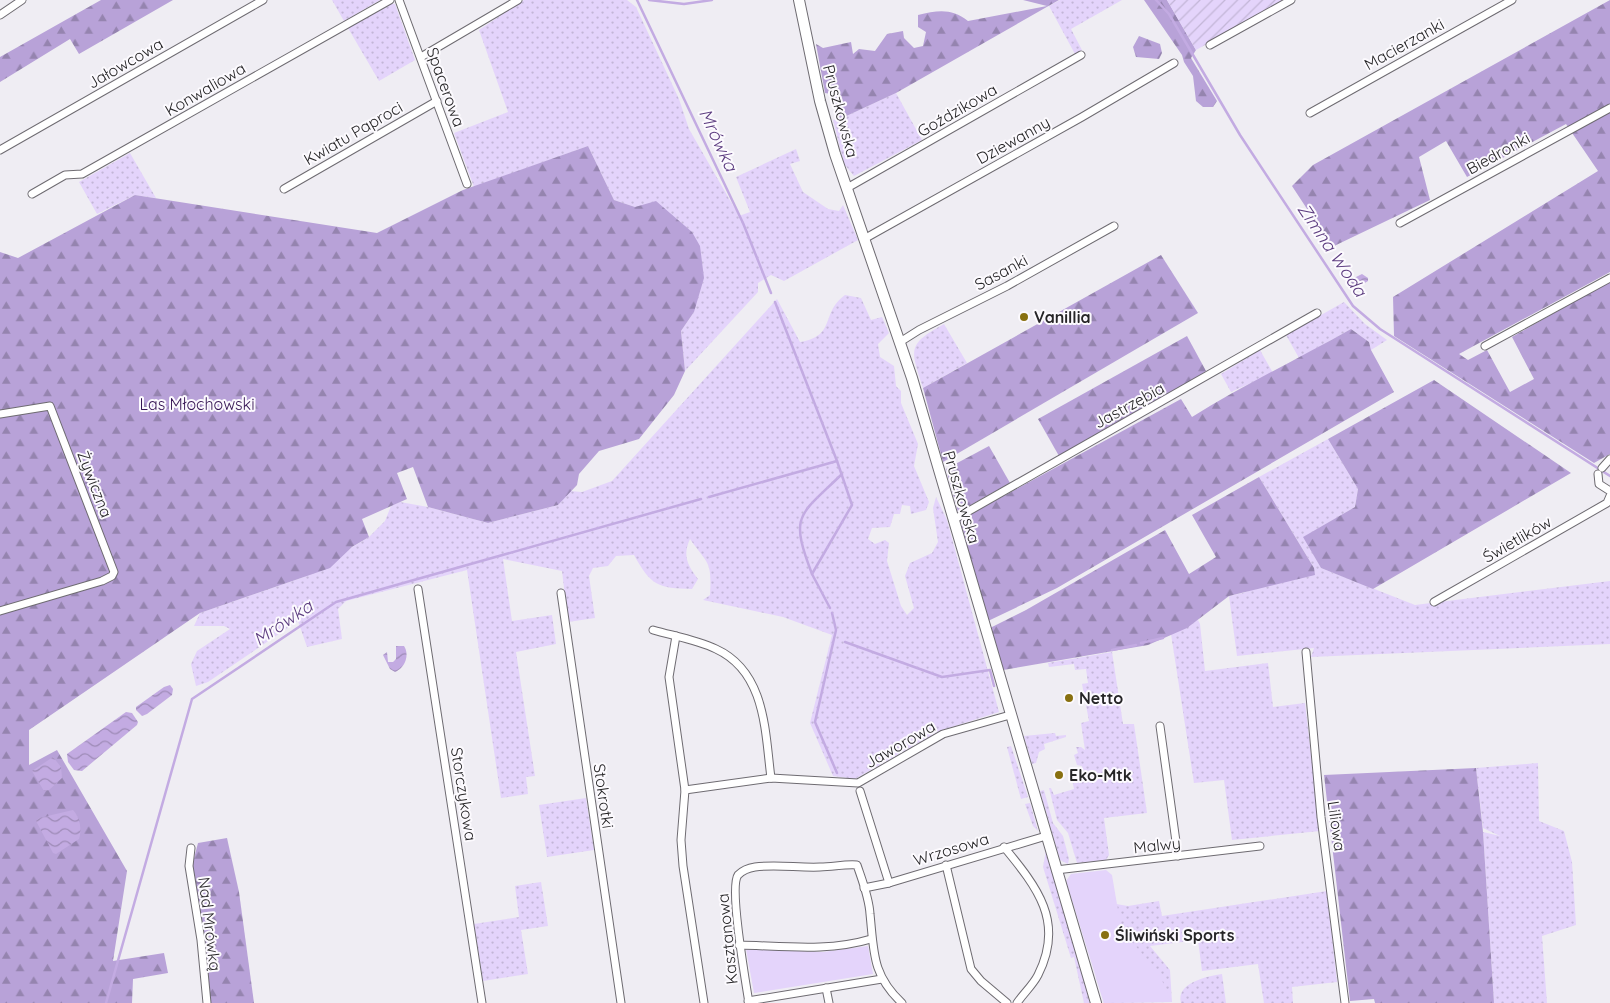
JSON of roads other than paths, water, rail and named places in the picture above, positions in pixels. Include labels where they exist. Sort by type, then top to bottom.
[{"type":"street","points":[[0,15],[22,0]]},
{"type":"street","name":"Jałowcowa","points":[[0,150],[263,0]]},
{"type":"street","name":"Konwaliowa","points":[[32,194],[64,175],[82,174],[390,0]]},
{"type":"street","name":"Spacerowa","points":[[399,0],[467,184]]},
{"type":"street","points":[[421,57],[518,0]]},
{"type":"street","name":"Pruszkowska","points":[[799,0],[827,128],[900,342],[1096,1003]]},
{"type":"street","points":[[1210,45],[1291,0]]},
{"type":"street","name":"Macierzanki","points":[[1310,113],[1512,0]]},
{"type":"street","name":"Goździkowa","points":[[847,188],[1081,55]]},
{"type":"street","name":"Dziewanny","points":[[864,239],[1082,117],[1174,63]]},
{"type":"street","name":"Kwiatu Paproci","points":[[284,189],[436,101]]},
{"type":"street","name":"Biedronki","points":[[1400,223],[1610,108]]},
{"type":"street","name":"Sasanki","points":[[900,342],[919,330],[1007,286],[1114,226]]},
{"type":"street","points":[[1485,346],[1610,278]]},
{"type":"street","name":"Jastrzębia","points":[[953,520],[1317,314]]},
{"type":"street","name":"Żywiczna","points":[[0,414],[50,406],[114,572],[112,576],[102,581],[0,611]]},
{"type":"street","points":[[1610,459],[1600,471],[1599,484],[1610,491]]},
{"type":"street","name":"Świetlików","points":[[1434,602],[1607,503],[1610,496]]},
{"type":"street","name":"Storczykowa","points":[[418,589],[482,1003]]},
{"type":"street","name":"Stokrotki","points":[[560,593],[621,1003]]},
{"type":"street","points":[[653,630],[718,650],[737,663],[750,680],[760,700],[771,778]]},
{"type":"street","points":[[676,636],[669,677],[685,790],[681,840],[683,866],[704,1003]]},
{"type":"street","name":"Liliowa","points":[[1306,652],[1321,817],[1345,1003]]},
{"type":"street","name":"Jaworowa","points":[[685,790],[771,778],[858,783],[943,734],[1010,715]]},
{"type":"street","points":[[1160,726],[1178,856]]},
{"type":"street","name":"Jaworowa","points":[[860,791],[889,883]]},
{"type":"street","name":"Wrzosowa","points":[[864,888],[889,883],[1004,847],[1046,836]]},
{"type":"street","name":"Malwy","points":[[1056,870],[1260,846]]},
{"type":"street","points":[[1004,847],[1032,881],[1044,904],[1048,926],[1047,950],[1038,976],[1017,1003]]},
{"type":"street","name":"Nad Mrówką","points":[[192,848],[189,866],[201,940],[207,1003]]},
{"type":"street","name":"Kasztanowa","points":[[748,1002],[740,945],[735,887],[737,877],[744,870],[756,867],[822,867],[858,864],[864,888]]},
{"type":"street","points":[[946,865],[971,969],[980,980],[1007,1003]]},
{"type":"street","points":[[864,888],[870,913],[871,938],[882,979],[902,1003]]},
{"type":"street","points":[[740,945],[823,948],[852,944],[871,938]]},
{"type":"street","points":[[748,1002],[882,979]]},
{"type":"street","points":[[826,988],[829,1003]]},
{"type":"water","points":[[1362,274],[1368,278],[1368,281],[1355,289],[1350,280]]},
{"type":"water","points":[[396,646],[404,646],[407,653],[406,661],[395,672],[390,669],[383,655],[387,652],[388,662],[393,662],[396,659]]},
{"type":"water","points":[[170,685],[173,689],[172,695],[147,714],[142,716],[136,710],[136,707],[164,687]]},
{"type":"water","points":[[126,712],[132,713],[138,722],[137,725],[82,771],[74,770],[68,762],[67,754]]},
{"type":"water","points":[[53,757],[61,767],[62,778],[49,790],[44,791],[32,771]]},
{"type":"water","points":[[73,810],[80,824],[79,839],[56,854],[53,853],[36,821],[39,818]]},
{"type":"waterway","name":"Mrówka","points":[[637,0],[743,223],[771,293]]},
{"type":"waterway","name":"Zimna Woda","points":[[649,0],[684,4],[712,0]]},
{"type":"waterway","name":"Zimna Woda","points":[[1156,0],[1169,14],[1240,135],[1353,306],[1380,329],[1610,476]]},
{"type":"waterway","name":"Mrówka","points":[[709,497],[837,461],[775,302]]},
{"type":"waterway","points":[[830,608],[812,574],[852,505],[837,461]]},
{"type":"waterway","points":[[812,574],[801,539],[800,527],[802,517],[816,499],[842,474]]},
{"type":"waterway","name":"Mrówka","points":[[106,1003],[192,699],[336,602],[701,499]]},
{"type":"waterway","points":[[832,613],[836,630],[815,722],[837,773]]},
{"type":"waterway","points":[[1141,643],[1163,638]]},
{"type":"waterway","points":[[845,642],[942,677],[990,670],[994,686]]},
{"type":"waterway","points":[[1112,650],[1136,645]]},
{"type":"place","name":"Vanillia","points":[[1024,317]]},
{"type":"place","name":"Netto","points":[[1069,698]]},
{"type":"place","name":"Eko-Mtk","points":[[1059,775]]},
{"type":"place","name":"Śliwiński Sports","points":[[1105,935]]},
{"type":"park label","name":"Las Młochowski","points":[[197,404]]}]
